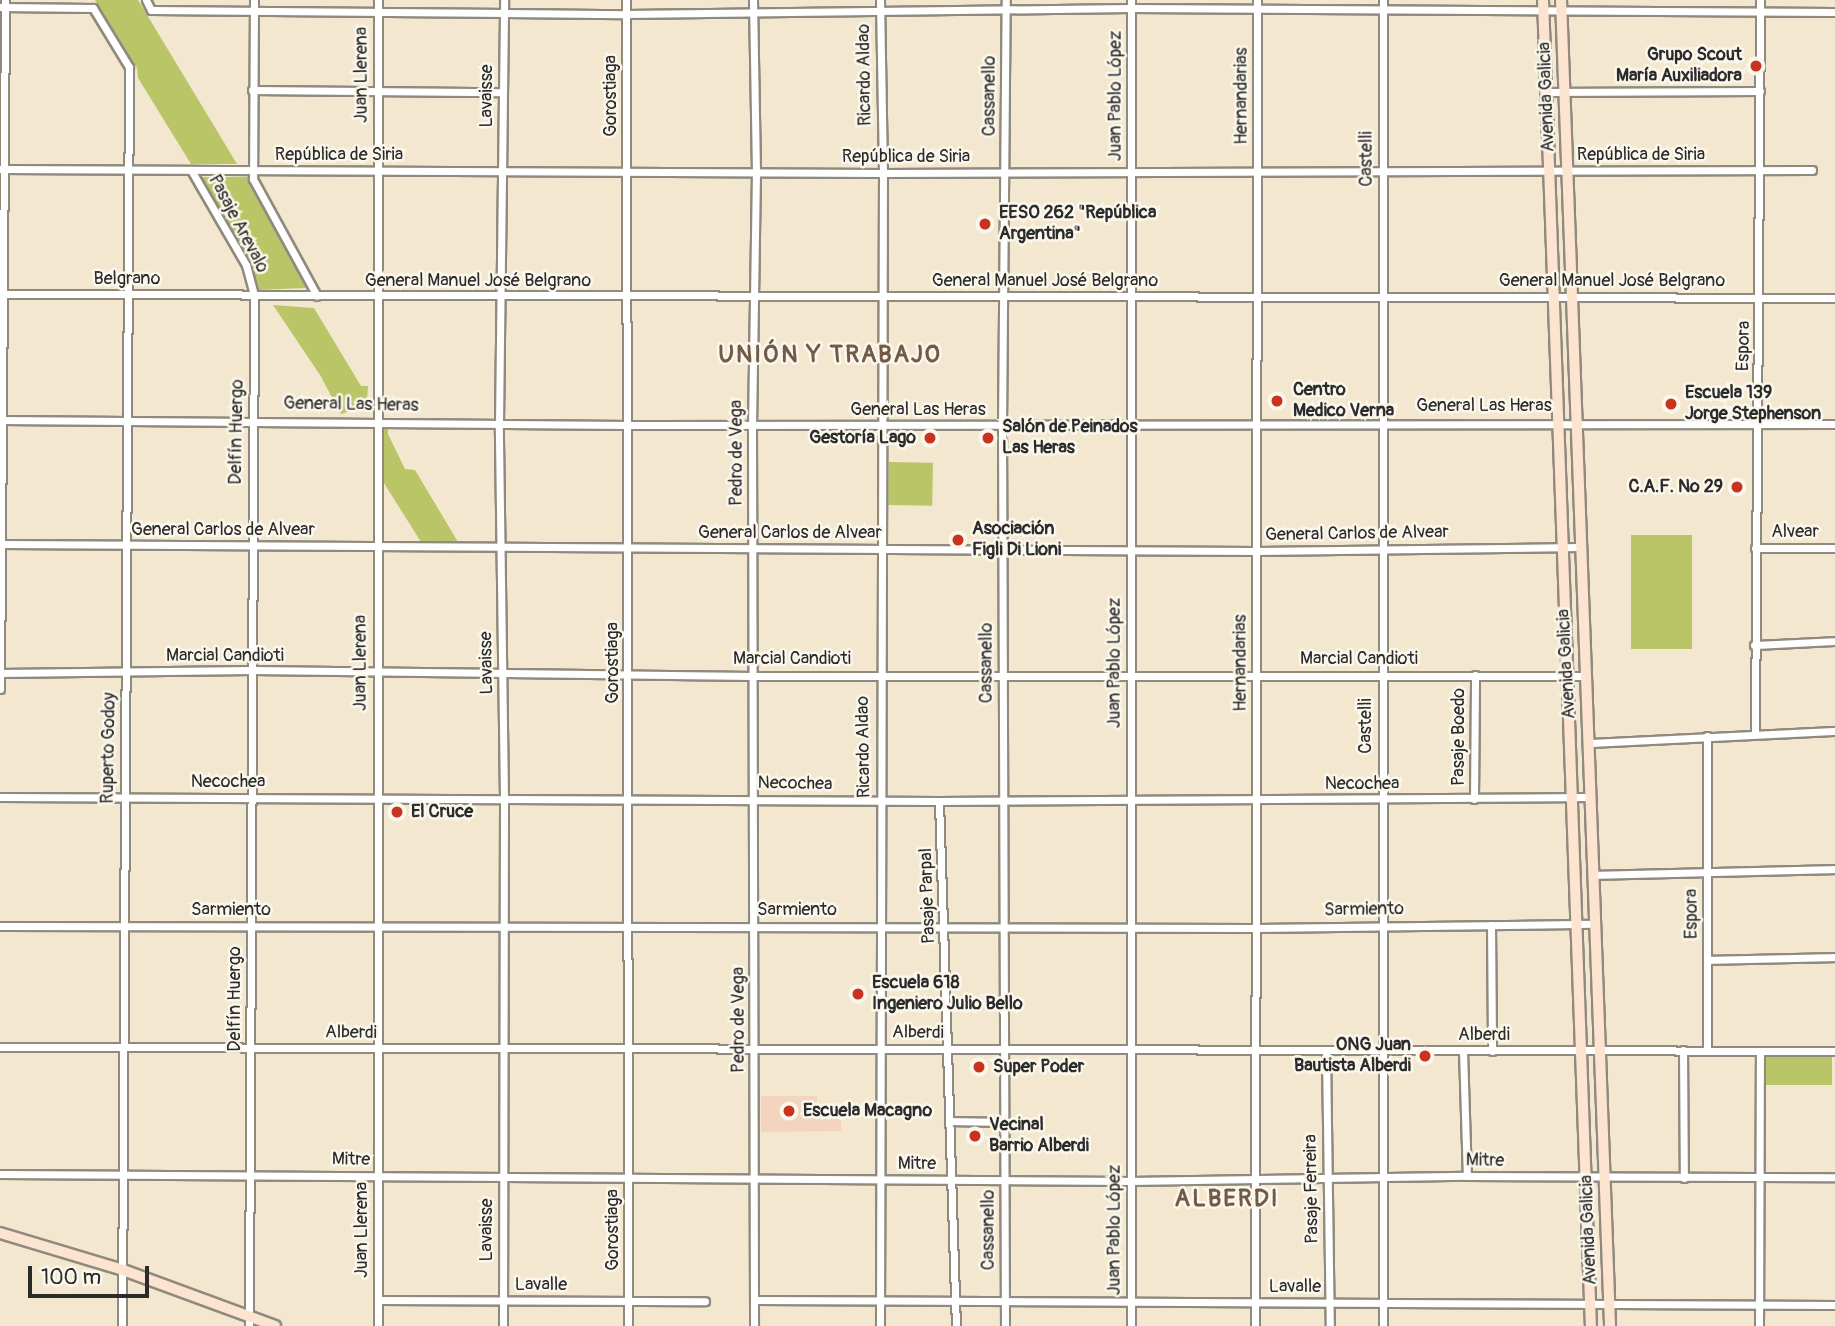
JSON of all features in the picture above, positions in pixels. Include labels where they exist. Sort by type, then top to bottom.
[{"type":"main road","name":"Avenida Galicia","points":[[1543,6],[1591,1326]]},
{"type":"main road","name":"Avenida Galicia","points":[[1561,6],[1610,1326]]},
{"type":"main road","points":[[0,1233],[123,1270],[249,1321],[275,1326]]},
{"type":"street","points":[[146,0],[151,10],[753,15],[1131,4],[1383,11],[1561,6],[1761,13],[1835,12]]},
{"type":"street","points":[[254,0],[251,171],[317,296]]},
{"type":"street","name":"Juan Llerena","points":[[378,0],[378,1326]]},
{"type":"street","name":"Lavaisse","points":[[503,1326],[504,797],[499,422],[504,0]]},
{"type":"street","name":"Gorostiaga","points":[[626,0],[629,297],[628,1326]]},
{"type":"street","name":"Pedro de Vega","points":[[753,0],[754,1326]]},
{"type":"street","name":"Ricardo Aldao","points":[[880,0],[883,173],[879,675],[880,1326]]},
{"type":"street","name":"Cassanello","points":[[1005,1326],[1002,426],[1006,0]]},
{"type":"street","name":"Hernandarias","points":[[1255,1326],[1258,0]]},
{"type":"street","name":"Castelli","points":[[1383,0],[1383,1326]]},
{"type":"street","name":"Espora","points":[[1755,734],[1760,0]]},
{"type":"street","name":"Juan Pablo López","points":[[1131,4],[1131,1326]]},
{"type":"street","points":[[0,689],[3,5],[93,8],[129,67],[128,169]]},
{"type":"street","points":[[252,90],[503,92]]},
{"type":"street","points":[[1546,92],[1760,91]]},
{"type":"street","name":"República de Siria","points":[[1,169],[883,173],[1812,170]]},
{"type":"street","name":"Ruperto Godoy","points":[[122,1326],[128,169]]},
{"type":"street","name":"Pasaje Arevalo","points":[[191,170],[246,265],[254,295]]},
{"type":"street","name":"Belgrano","points":[[1,294],[254,295]]},
{"type":"street","name":"General Manuel José Belgrano","points":[[254,295],[1004,298],[1383,295],[1835,298]]},
{"type":"street","name":"Delfín Huergo","points":[[249,1321],[254,295]]},
{"type":"street","name":"General Las Heras","points":[[0,420],[1002,426],[1382,422],[1835,424]]},
{"type":"street","name":"General Carlos de Alvear","points":[[1,544],[1257,551],[1580,547]]},
{"type":"street","name":"Alvear","points":[[1755,548],[1835,548]]},
{"type":"street","points":[[1754,645],[1835,641]]},
{"type":"street","name":"Marcial Candioti","points":[[0,673],[252,670],[753,676],[1585,676]]},
{"type":"street","name":"Pasaje Boedo","points":[[1474,799],[1475,675]]},
{"type":"street","points":[[1589,743],[1835,731]]},
{"type":"street","name":"Espora","points":[[1707,736],[1707,1050]]},
{"type":"street","name":"Necochea","points":[[0,797],[504,797],[939,802],[1589,797]]},
{"type":"street","name":"Pasaje Parpal","points":[[939,802],[946,925],[950,1180],[956,1326]]},
{"type":"street","points":[[1593,874],[1835,869]]},
{"type":"street","name":"Sarmiento","points":[[0,926],[1131,925],[1256,928],[1595,924]]},
{"type":"street","points":[[1491,925],[1492,1051]]},
{"type":"street","points":[[1707,960],[1835,957]]},
{"type":"street","name":"Alberdi","points":[[0,1048],[1835,1051]]},
{"type":"street","points":[[1683,1050],[1684,1178]]},
{"type":"street","points":[[1463,1051],[1467,1176]]},
{"type":"street","points":[[1759,1326],[1760,1051]]},
{"type":"street","name":"Pasaje Ferreira","points":[[1326,1052],[1330,1326]]},
{"type":"street","points":[[949,1121],[1004,1122]]},
{"type":"street","name":"Mitre","points":[[0,1174],[755,1176],[880,1181],[1257,1180],[1467,1176],[1758,1179],[1835,1177]]},
{"type":"street","name":"Lavalle","points":[[378,1300],[705,1301]]},
{"type":"street","name":"Lavalle","points":[[754,1300],[1835,1305]]},
{"type":"shaded area","name":"Escuela Macagno","points":[[761,1096],[817,1096],[817,1117],[841,1117],[841,1131],[761,1132]]},
{"type":"green space","points":[[95,0],[138,0],[237,164],[191,164],[138,78],[137,68]]},
{"type":"green space","points":[[198,177],[248,177],[306,280],[305,288],[257,290],[248,263]]},
{"type":"green space","points":[[273,305],[314,308],[361,386],[368,386],[367,400],[362,407],[341,414],[320,375]]},
{"type":"green space","points":[[388,426],[388,434],[405,469],[415,470],[458,542],[421,542],[382,480],[382,430]]},
{"type":"green space","points":[[889,462],[933,463],[932,506],[888,505]]},
{"type":"green space","points":[[1631,535],[1692,535],[1692,649],[1631,649]]},
{"type":"green space","points":[[1764,1056],[1832,1056],[1832,1085],[1764,1085]]},
{"type":"place","name":"Grupo Scout María Auxiliadora","points":[[1756,66]]},
{"type":"place","name":"EESO 262 \"República Argentina\"","points":[[985,224]]},
{"type":"place","name":"Centro Medico Verna","points":[[1277,401]]},
{"type":"place","name":"Escuela 139 Jorge Stephenson","points":[[1671,404]]},
{"type":"place","name":"Gestoría Lago","points":[[930,438]]},
{"type":"place","name":"Salón de Peinados Las Heras","points":[[988,438]]},
{"type":"place","name":"C.A.F. Nº 29","points":[[1737,487]]},
{"type":"place","name":"Asociación Figli Di Lioni","points":[[958,540]]},
{"type":"place","name":"El Cruce","points":[[397,812]]},
{"type":"place","name":"Escuela 618 Ingeniero Julio Bello","points":[[858,994]]},
{"type":"place","name":"ONG Juan Bautista Alberdi","points":[[1425,1056]]},
{"type":"place","name":"Super Poder","points":[[979,1067]]},
{"type":"place","name":"Escuela Macagno","points":[[789,1111]]},
{"type":"place","name":"Vecinal Barrio Alberdi","points":[[975,1136]]},
{"type":"district","name":"UNIÓN Y TRABAJO","points":[[830,355]]},
{"type":"district","name":"ALBERDI","points":[[1227,1199]]}]
